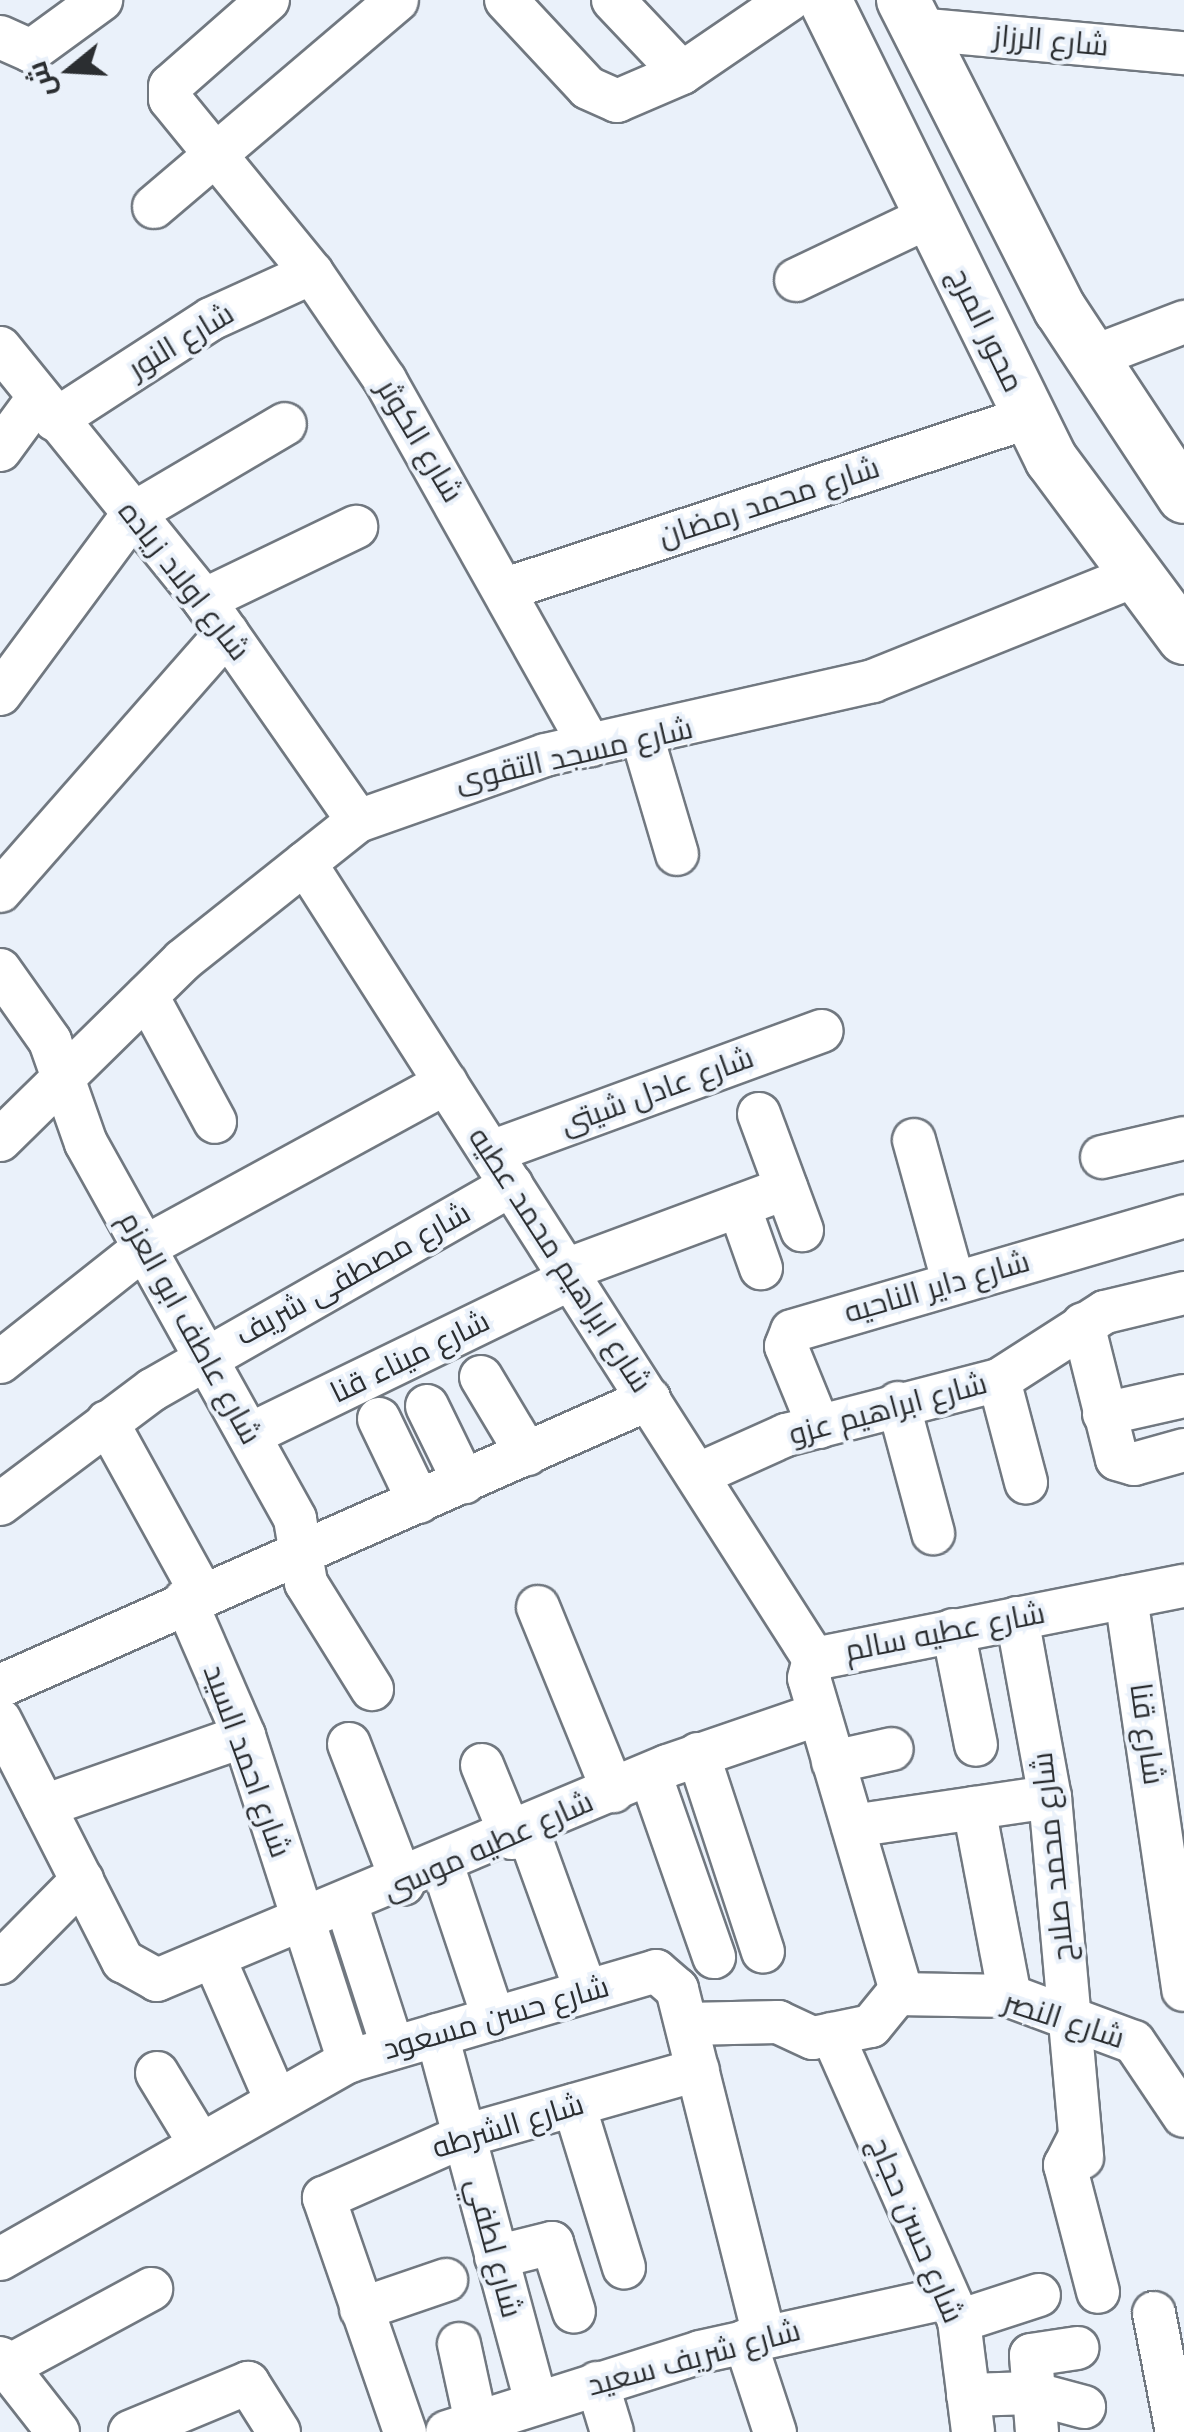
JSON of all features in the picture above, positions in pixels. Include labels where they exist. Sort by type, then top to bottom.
[{"type":"main road","name":"محور المرج","points":[[825,0],[1028,417],[1132,577],[1184,638]]},
{"type":"main road","points":[[910,15],[1090,358],[1183,494]]},
{"type":"street","points":[[0,37],[31,51],[102,0]]},
{"type":"street","name":"شارع الكوثر","points":[[268,0],[168,92],[216,159],[312,273],[509,588],[590,745]]},
{"type":"street","points":[[154,208],[216,159],[397,0]]},
{"type":"street","points":[[506,0],[602,97],[636,98],[682,73],[790,0]]},
{"type":"street","points":[[613,0],[682,73]]},
{"type":"street","name":"شارع الرزاز","points":[[910,15],[1184,53]]},
{"type":"street","points":[[796,280],[930,216]]},
{"type":"street","name":"شارع النور","points":[[46,409],[211,319],[312,273]]},
{"type":"street","points":[[1090,358],[1184,322]]},
{"type":"street","name":"شارع اولاد زياده","points":[[0,348],[215,617],[358,822]]},
{"type":"street","points":[[0,450],[46,409]]},
{"type":"street","name":"شارع محمد رمضان","points":[[509,588],[1028,417]]},
{"type":"street","points":[[0,694],[134,513],[285,424]]},
{"type":"street","points":[[0,892],[215,617],[356,527]]},
{"type":"street","name":"شارع مسجد التقوى","points":[[0,1140],[147,996],[358,822],[441,786],[590,745],[873,681],[1132,577]]},
{"type":"street","points":[[642,736],[677,854]]},
{"type":"street","name":"شارع ابراهيم محمد عطيه","points":[[305,863],[814,1659]]},
{"type":"street","name":"شارع عاطف ابو العزم","points":[[0,970],[64,1077],[86,1143],[249,1435],[303,1550],[311,1594],[372,1689]]},
{"type":"street","points":[[147,996],[214,1122]]},
{"type":"street","name":"شارع عادل شيتى","points":[[502,1168],[822,1030]]},
{"type":"street","points":[[0,1362],[145,1247],[446,1083]]},
{"type":"street","points":[[759,1114],[802,1230]]},
{"type":"street","points":[[1102,1157],[1184,1139]]},
{"type":"street","points":[[914,1140],[953,1280]]},
{"type":"street","name":"شارع مصطفى شريف","points":[[0,1504],[107,1422],[502,1168]]},
{"type":"street","name":"شارع ميناء قنا","points":[[249,1435],[569,1274],[786,1188]]},
{"type":"street","points":[[738,1206],[761,1268]]},
{"type":"street","name":"شارع داير الناحيه","points":[[801,1440],[789,1333],[953,1280],[1184,1216]]},
{"type":"street","name":"شارع ابراهيم عزو","points":[[698,1475],[898,1403],[1000,1380],[1083,1324],[1184,1293]]},
{"type":"street","points":[[1083,1324],[1104,1414],[1125,1464],[1184,1450]]},
{"type":"street","points":[[481,1377],[527,1454]]},
{"type":"street","points":[[1000,1380],[1026,1482]]},
{"type":"street","points":[[1104,1414],[1184,1396]]},
{"type":"street","points":[[0,1686],[193,1596],[649,1399]]},
{"type":"street","points":[[898,1403],[933,1533]]},
{"type":"street","points":[[427,1406],[464,1482]]},
{"type":"street","points":[[379,1419],[418,1502]]},
{"type":"street","name":"شارع احمد السيد","points":[[107,1422],[193,1596],[244,1736],[349,2061]]},
{"type":"street","name":"شارع عطيه سالم","points":[[902,1994],[820,1714],[814,1659],[1184,1586]]},
{"type":"street","name":"شارع قنا","points":[[1126,1597],[1167,1747],[1182,1974]]},
{"type":"street","points":[[538,1607],[631,1782],[714,1957]]},
{"type":"street","name":"شارع محمد صلاح","points":[[1017,1618],[1050,1797],[1070,2019],[1081,2147],[1065,2165],[1098,2292]]},
{"type":"street","points":[[953,1630],[976,1745]]},
{"type":"street","name":"شارع عطيه موسى","points":[[82,1880],[132,1972],[157,1980],[404,1884],[698,1754],[820,1714]]},
{"type":"street","points":[[0,1720],[11,1775],[44,1806],[82,1880],[0,1963]]},
{"type":"street","points":[[44,1806],[244,1736]]},
{"type":"street","points":[[349,1744],[404,1884]]},
{"type":"street","points":[[834,1762],[892,1749]]},
{"type":"street","points":[[698,1754],[764,1952]]},
{"type":"street","points":[[482,1765],[520,1834],[586,1991]]},
{"type":"street","points":[[852,1826],[1050,1797]]},
{"type":"street","points":[[974,1808],[1010,1996]]},
{"type":"street","points":[[443,1867],[494,2019]]},
{"type":"street","points":[[347,1906],[393,2048]]},
{"type":"street","points":[[214,1958],[276,2100]]},
{"type":"street","name":"شارع حسن مسعود","points":[[0,2259],[349,2061],[663,1972],[687,2024],[775,2432]]},
{"type":"street","points":[[687,2024],[778,2022],[802,2036],[832,2034],[871,2026],[902,1994]]},
{"type":"street","name":"شارع النصر","points":[[902,1994],[1010,1996],[1142,2048],[1184,2116]]},
{"type":"street","name":"شارع حسن حجاج","points":[[832,2034],[952,2310],[971,2413]]},
{"type":"street","name":"شارع لطفي","points":[[437,2035],[496,2256],[529,2414]]},
{"type":"street","name":"شارع الشرطه","points":[[361,2309],[324,2198],[464,2136],[698,2070]]},
{"type":"street","points":[[157,2073],[200,2144]]},
{"type":"street","points":[[574,2105],[624,2268]]},
{"type":"street","points":[[496,2256],[552,2243],[574,2312]]},
{"type":"street","points":[[405,2432],[361,2309],[446,2280]]},
{"type":"street","points":[[58,2432],[4,2363],[151,2289]]},
{"type":"street","name":"شارع شريف سعيد","points":[[462,2427],[529,2414],[597,2383],[754,2338],[1039,2295]]},
{"type":"street","points":[[1154,2313],[1177,2432]]},
{"type":"street","points":[[460,2344],[462,2427]]},
{"type":"street","points":[[1034,2412],[1035,2350],[1078,2348]]},
{"type":"street","points":[[130,2432],[248,2383],[280,2432]]},
{"type":"street","points":[[597,2383],[612,2432]]},
{"type":"street","points":[[971,2413],[1084,2407]]}]
